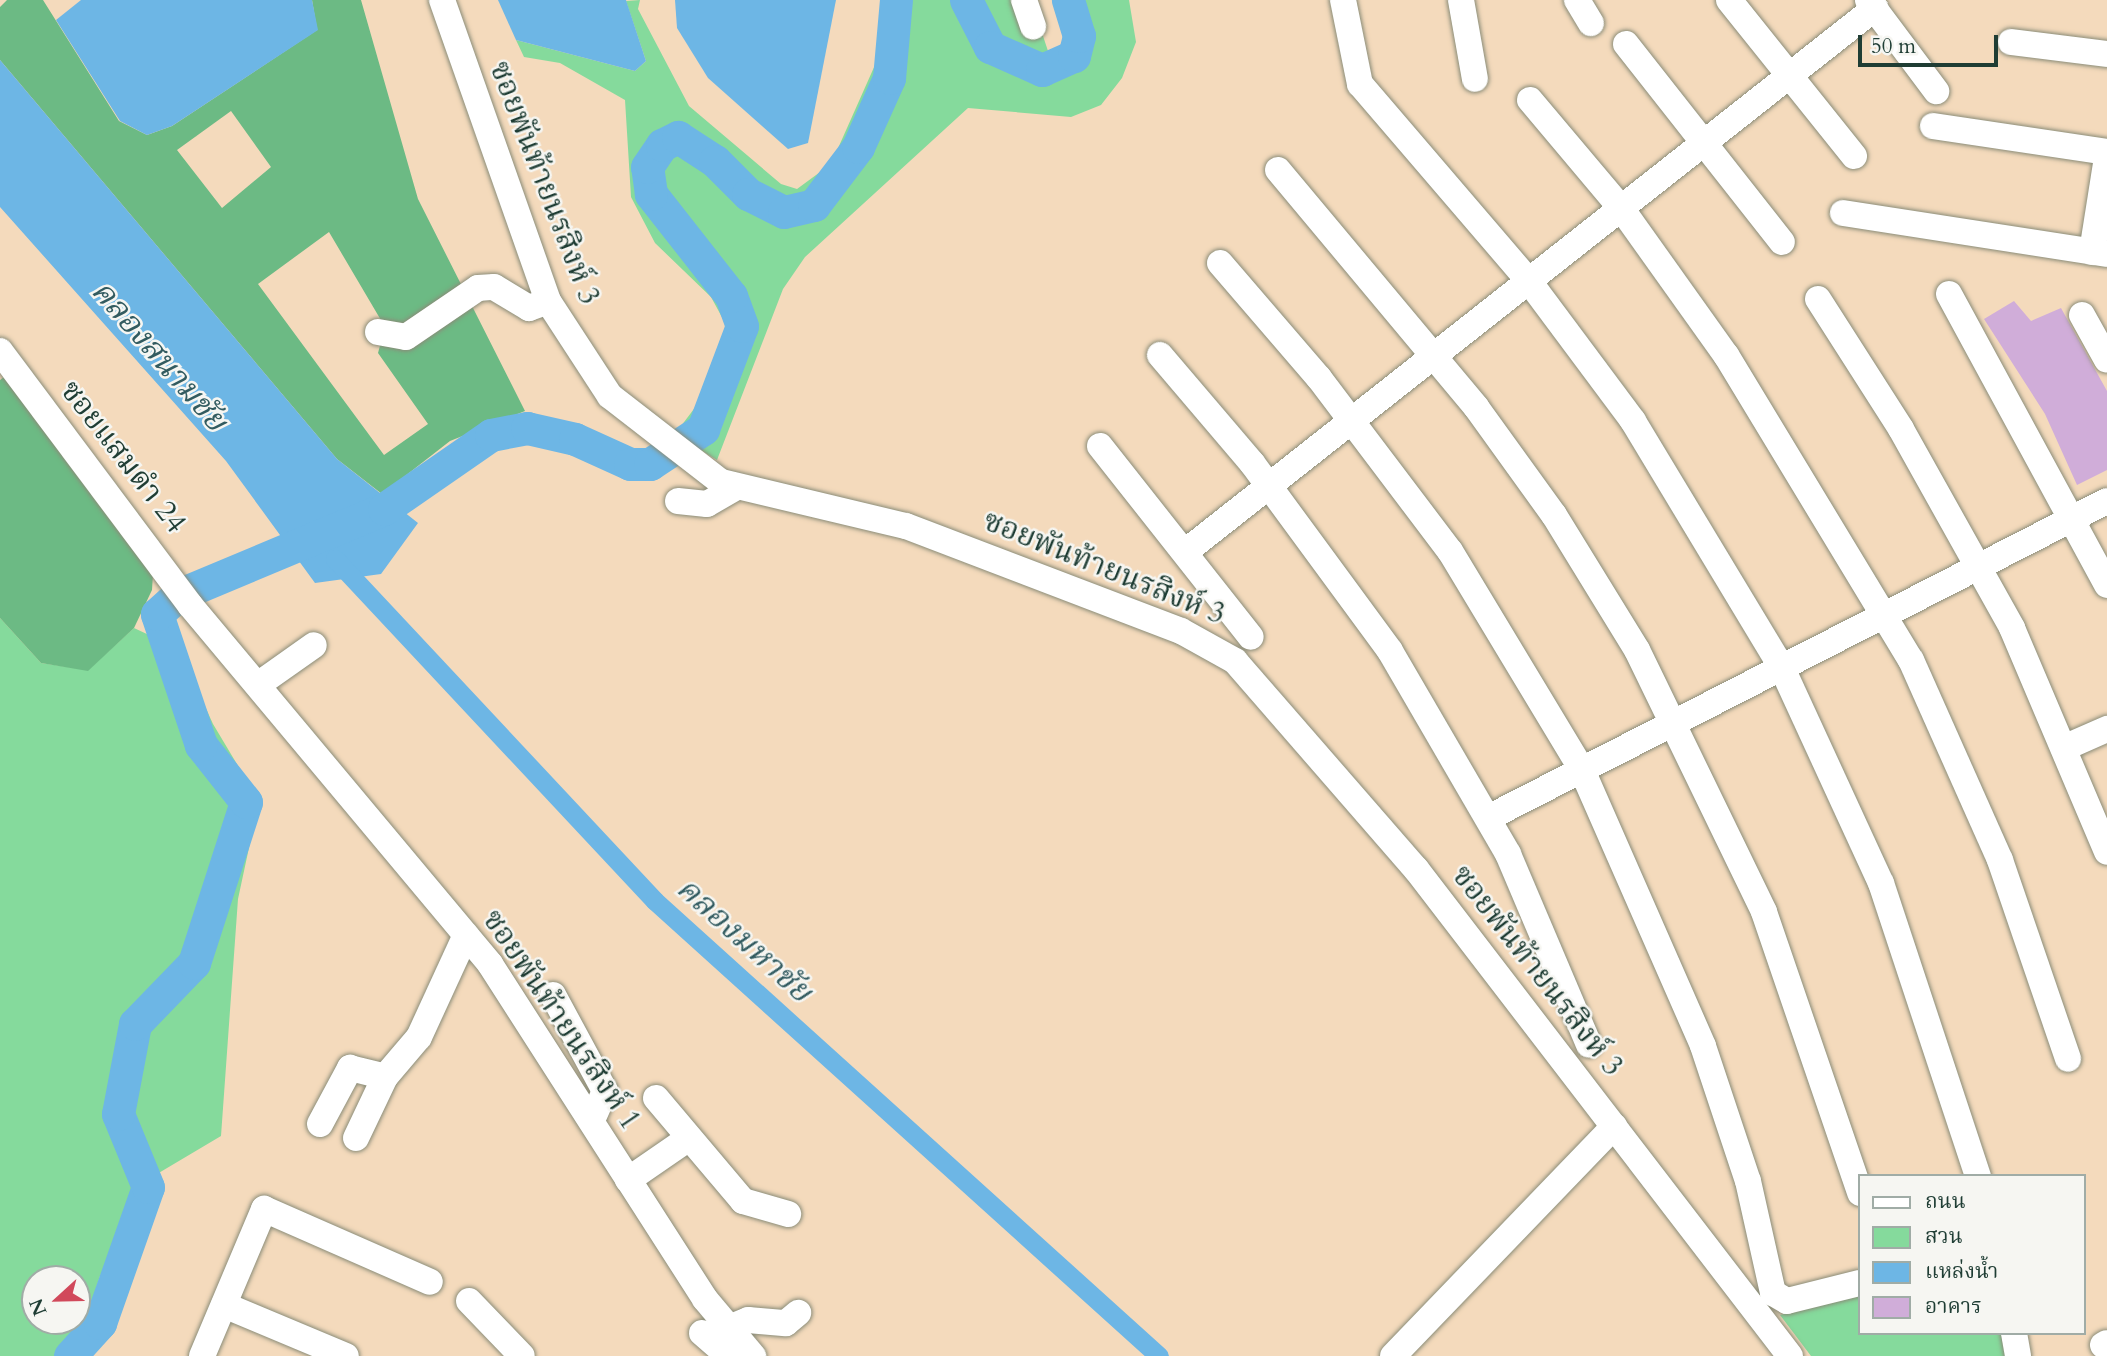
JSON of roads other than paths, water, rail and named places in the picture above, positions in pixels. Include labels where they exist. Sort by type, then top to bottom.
[{"type":"street","name":"ซอยพันท้ายนรสิงห์ 3","points":[[442,0],[548,301],[610,396],[699,470],[737,487],[843,506],[906,526],[1181,631],[1235,661],[1416,869],[1790,1356]]},
{"type":"street","points":[[1024,0],[1033,26]]},
{"type":"street","points":[[1343,0],[1360,84],[1528,281],[1633,421],[1782,668],[1881,883],[1977,1174]]},
{"type":"street","points":[[1461,0],[1475,79]]},
{"type":"street","points":[[1577,0],[1591,23]]},
{"type":"street","points":[[1728,0],[1792,73],[1854,156]]},
{"type":"street","points":[[1185,552],[1792,73],[1871,4],[1936,91]]},
{"type":"street","points":[[2011,42],[2107,54]]},
{"type":"street","points":[[1626,44],[1782,242]]},
{"type":"street","points":[[1530,100],[1620,208],[1777,432],[1885,615],[1971,789],[2068,1059]]},
{"type":"street","points":[[1933,126],[2107,152]]},
{"type":"street","points":[[1843,213],[2099,253],[2107,157]]},
{"type":"street","points":[[1278,170],[1435,354],[1554,515],[1676,722],[1731,833],[1788,974],[1858,1187]]},
{"type":"street","points":[[1220,263],[1351,420],[1450,551],[1582,770],[1703,1046],[1748,1181],[1773,1293],[1787,1301],[1858,1283]]},
{"type":"street","points":[[378,332],[406,337],[478,288],[494,288],[529,308],[548,301]]},
{"type":"street","points":[[1950,294],[2075,518],[2107,585]]},
{"type":"street","points":[[1818,299],[1980,567],[2066,747],[2106,844]]},
{"type":"street","points":[[2082,315],[2107,360]]},
{"type":"street","name":"ซอยแสมดำ 24","points":[[0,351],[159,557],[190,605]]},
{"type":"street","points":[[1160,355],[1269,485],[1390,651],[1488,818],[1529,896],[1589,1045]]},
{"type":"street","points":[[1100,446],[1251,637]]},
{"type":"street","points":[[678,501],[707,504],[737,487]]},
{"type":"street","points":[[1488,818],[2107,501]]},
{"type":"street","name":"ซอยพันท้ายนรสิงห์ 1","points":[[190,605],[259,684],[466,935],[592,1120],[714,1331],[753,1356]]},
{"type":"street","points":[[259,684],[314,645]]},
{"type":"street","points":[[2066,747],[2107,729]]},
{"type":"street","points":[[356,1138],[385,1077],[419,1037],[466,935]]},
{"type":"street","points":[[553,995],[605,1091],[592,1120]]},
{"type":"street","points":[[320,1124],[350,1068],[385,1077]]},
{"type":"street","points":[[656,1098],[743,1201],[788,1214]]},
{"type":"street","points":[[1393,1356],[1614,1126]]},
{"type":"street","points":[[628,1180],[689,1138]]},
{"type":"street","points":[[202,1356],[264,1209],[430,1282]]},
{"type":"street","points":[[469,1301],[522,1356]]},
{"type":"street","points":[[224,1305],[346,1356]]},
{"type":"street","points":[[727,1356],[714,1331],[748,1320],[786,1323],[798,1312]]},
{"type":"street","points":[[2014,1335],[2018,1356]]},
{"type":"water","points":[[81,0],[312,0],[318,30],[172,126],[147,135],[120,121],[56,20]]},
{"type":"water","points":[[498,0],[626,0],[646,61],[635,71],[516,40]]},
{"type":"water","points":[[675,0],[836,0],[808,143],[788,149],[708,78],[677,28]]},
{"type":"water","name":"คลองสนามชัย","points":[[0,60],[337,459],[418,523],[381,574],[315,583],[226,461],[0,207]]},
{"type":"waterway","points":[[70,1356],[100,1323],[148,1187],[118,1114],[135,1024],[194,963],[246,802],[201,745],[157,614],[178,595],[384,509],[491,435],[527,428],[575,439],[630,464],[650,464],[703,429],[742,326],[731,296],[651,194],[647,167],[662,145],[678,137],[715,161],[748,194],[784,212],[814,205],[858,147],[889,78],[896,0]]},
{"type":"waterway","points":[[966,0],[990,47],[1042,70],[1074,56],[1079,36],[1068,0]]},
{"type":"waterway","name":"คลองมหาชัย","points":[[335,559],[655,901],[1159,1356]]}]
